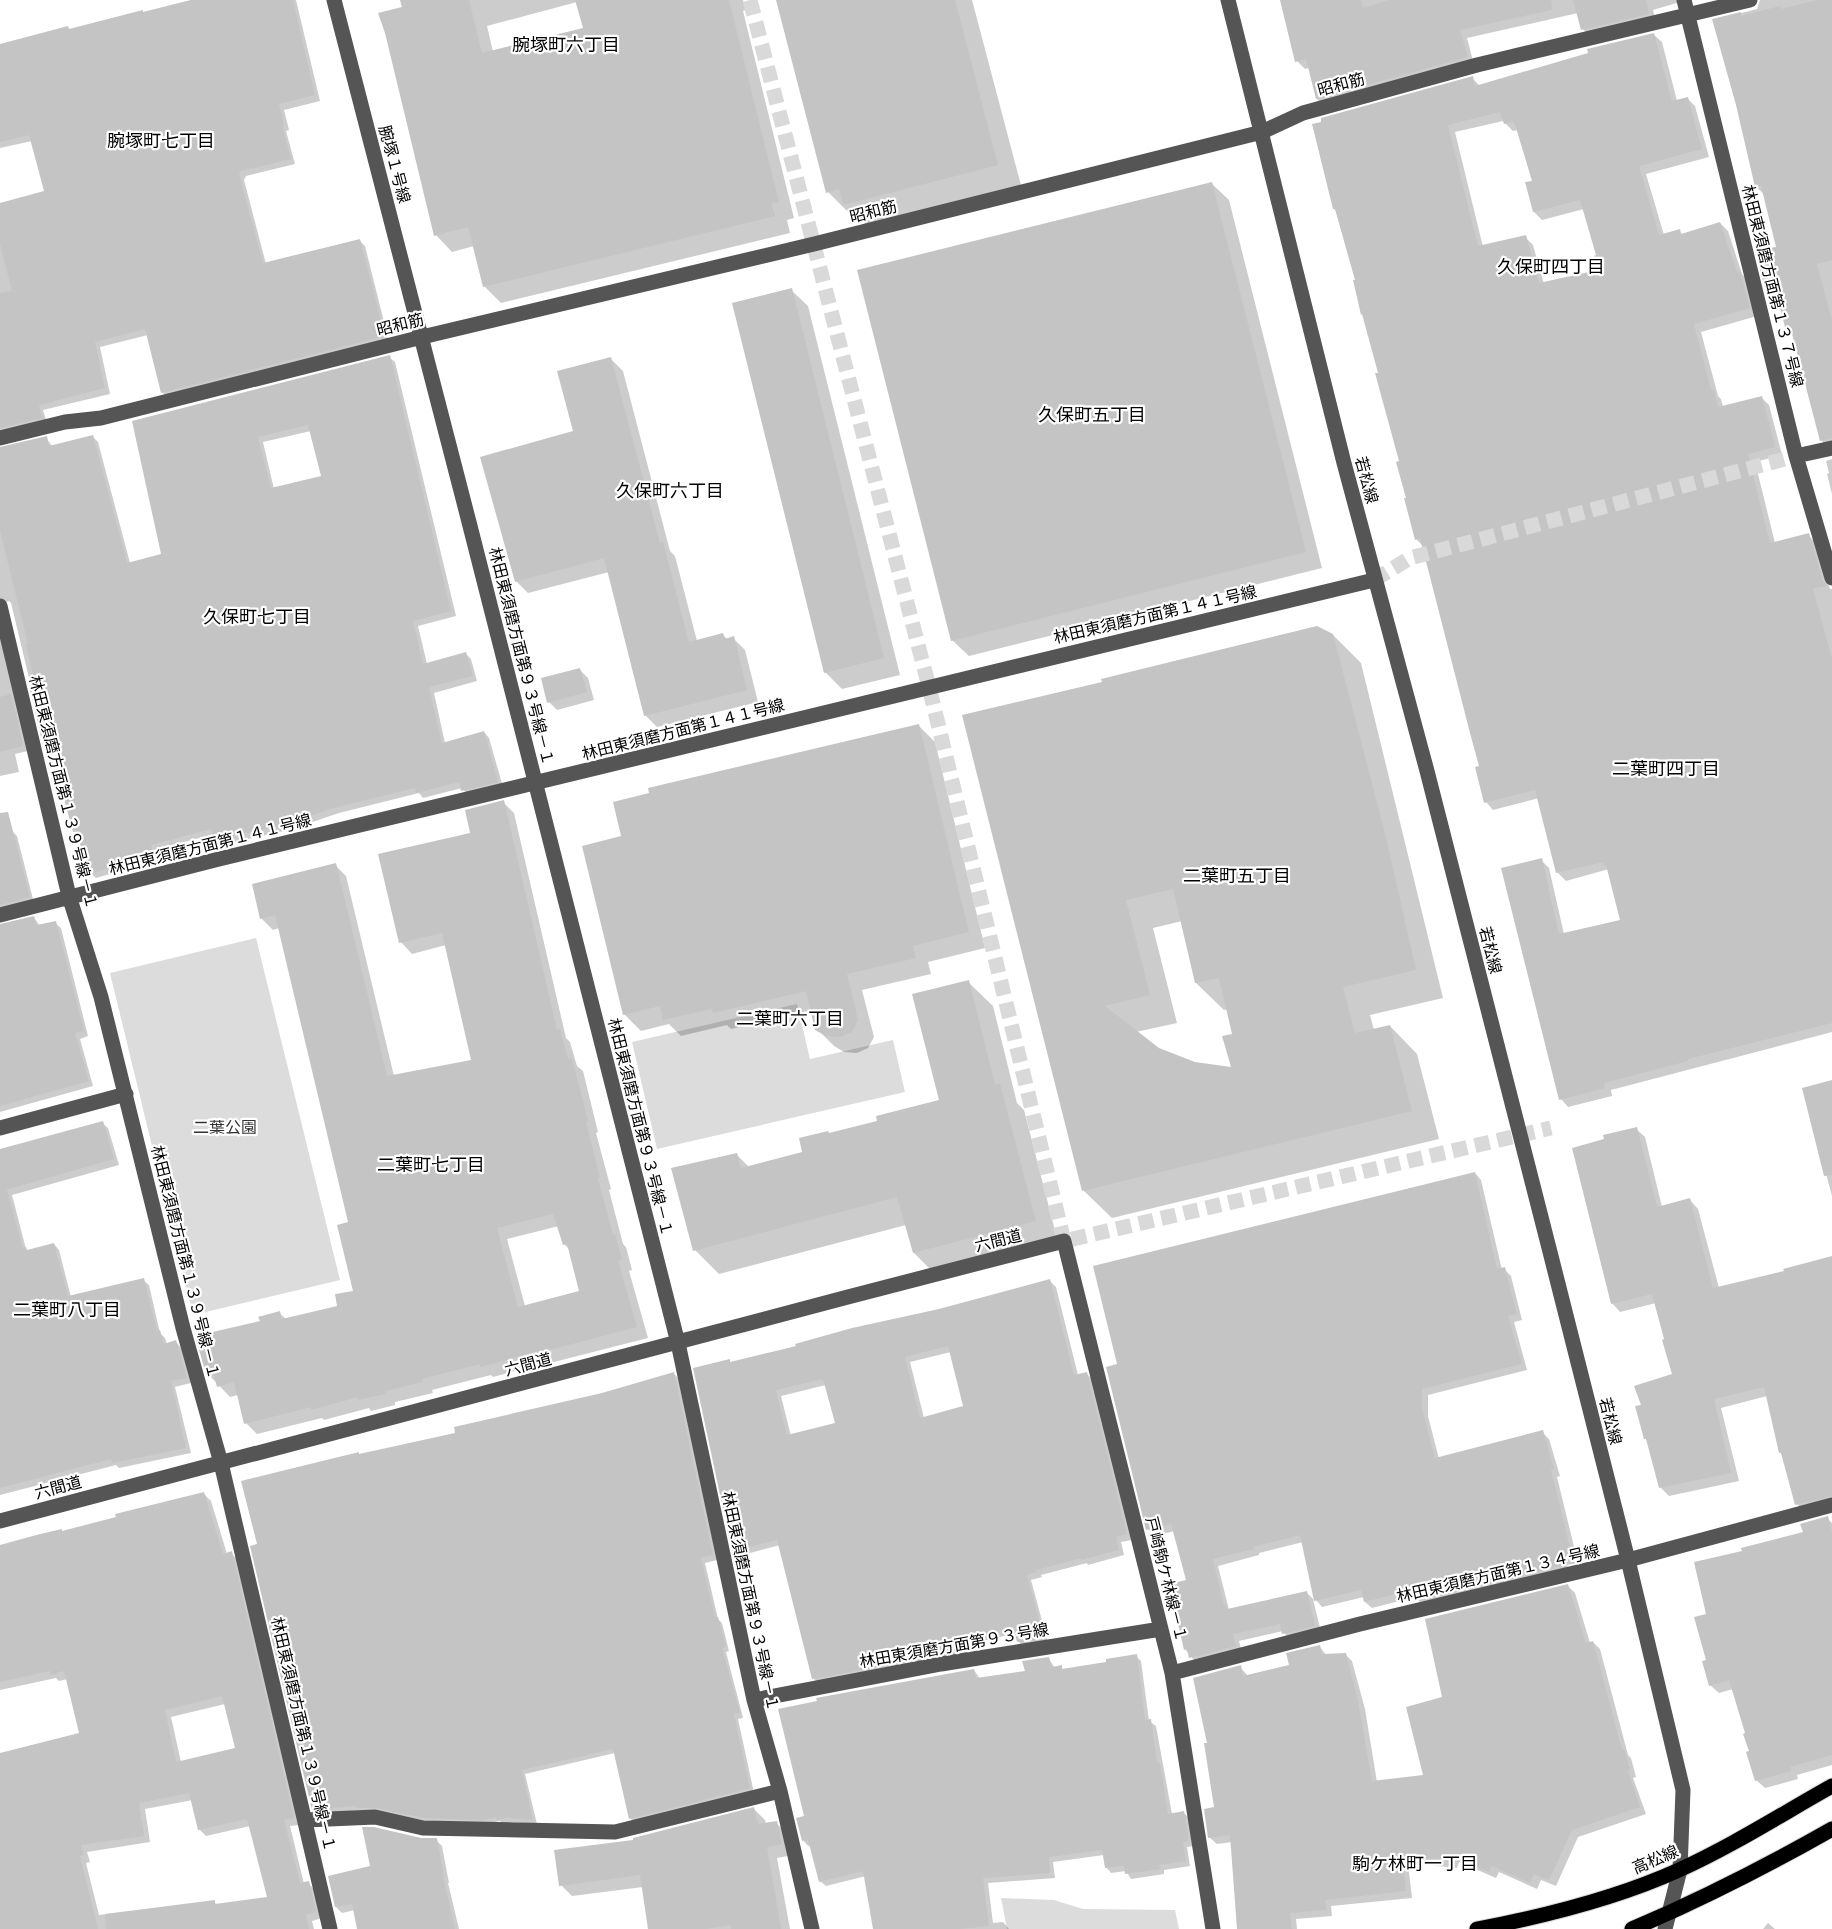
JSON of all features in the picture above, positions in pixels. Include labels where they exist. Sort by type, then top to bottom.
[{"type":"main road","name":"高松線","points":[[1477,1929],[1575,1908],[1680,1870],[1778,1818],[1832,1786]]},
{"type":"main road","points":[[1632,1929],[1668,1914],[1790,1853],[1832,1829]]},
{"type":"street","name":"腕塚１号線","points":[[334,0],[422,337]]},
{"type":"street","name":"若松線","points":[[1228,0],[1374,580],[1430,781],[1628,1560],[1683,1790],[1680,1870],[1665,1929]]},
{"type":"street","name":"林田東須磨方面第１３７号線","points":[[1684,0],[1796,456],[1832,578]]},
{"type":"street","name":"昭和筋","points":[[0,438],[65,422],[101,418],[422,337],[814,244],[1262,132],[1303,113],[1477,65],[1749,0]]},
{"type":"street","name":"林田東須磨方面第９３号線－１","points":[[422,337],[678,1343],[754,1700],[780,1791],[812,1929]]},
{"type":"street","points":[[1796,456],[1832,448]]},
{"type":"street","name":"林田東須磨方面第１４１号線","points":[[0,915],[69,896],[1374,580]]},
{"type":"street","name":"林田東須磨方面第１３９号線－１","points":[[0,606],[69,896],[101,997],[181,1322],[221,1463],[330,1929]]},
{"type":"street","points":[[0,1128],[126,1094]]},
{"type":"street","name":"六間道","points":[[0,1521],[1064,1241]]},
{"type":"street","name":"戸崎駒ケ林線－１","points":[[1064,1241],[1172,1673],[1213,1929]]},
{"type":"street","name":"林田東須磨方面第１３４号線","points":[[1172,1673],[1360,1623],[1628,1560],[1832,1505]]},
{"type":"street","name":"林田東須磨方面第９３号線","points":[[754,1700],[941,1664],[1161,1629]]},
{"type":"street","points":[[306,1820],[375,1817],[423,1828],[615,1832],[780,1791]]},
{"type":"green space","name":"二葉公園","points":[[256,938],[340,1280],[193,1315],[110,973]]},
{"type":"green space","points":[[797,1004],[810,1059],[893,1040],[905,1092],[657,1149],[632,1042]]},
{"type":"green space","points":[[1001,1898],[1054,1900],[1083,1909],[1175,1910],[1179,1929],[1007,1929]]},
{"type":"building","points":[[191,0],[293,0],[315,95],[279,104],[291,159],[241,171],[239,174],[263,263],[360,239],[385,336],[161,393],[145,329],[95,342],[105,388],[39,405],[42,418],[0,428],[0,293],[12,291],[0,244],[0,203],[44,191],[29,135],[0,142],[0,44],[68,26],[69,29]]},
{"type":"building","points":[[400,0],[469,0],[482,53],[583,28],[575,0],[729,0],[779,202],[771,203],[775,216],[483,287],[468,227],[434,236],[385,33],[378,13],[402,7]]},
{"type":"building","points":[[776,0],[955,0],[998,165],[843,205],[839,189],[826,193]]},
{"type":"building","points":[[1280,0],[1361,0],[1363,8],[1390,0],[1551,0],[1552,10],[1460,30],[1468,57],[1316,99],[1306,59],[1295,62]]},
{"type":"building","points":[[1573,0],[1646,0],[1649,14],[1581,30]]},
{"type":"building","points":[[1817,0],[1832,0],[1832,260],[1817,264],[1832,321],[1832,438],[1820,441],[1790,326],[1785,327],[1778,300],[1769,303],[1759,266],[1773,262],[1769,248],[1776,247],[1761,186],[1755,187],[1736,105],[1712,19],[1741,12],[1741,16],[1780,6],[1781,9]]},
{"type":"building","points":[[1654,33],[1672,101],[1688,97],[1702,149],[1639,166],[1659,235],[1680,229],[1681,234],[1720,222],[1737,272],[1740,271],[1750,308],[1694,324],[1711,390],[1714,390],[1718,407],[1762,396],[1775,447],[1748,454],[1770,543],[1809,533],[1823,581],[1827,586],[1813,588],[1832,659],[1832,1023],[1688,1059],[1688,1061],[1604,1083],[1605,1088],[1559,1100],[1501,868],[1542,858],[1559,934],[1620,920],[1606,865],[1604,866],[1603,862],[1556,873],[1535,790],[1484,803],[1475,767],[1479,766],[1420,538],[1415,540],[1404,498],[1406,498],[1396,462],[1399,461],[1375,373],[1378,373],[1312,124],[1321,122],[1321,118],[1473,76],[1475,86],[1588,53],[1587,49]],"holes":[[[1500,112],[1504,124],[1514,121],[1532,181],[1525,182],[1533,212],[1580,200],[1598,270],[1539,283],[1526,235],[1478,246],[1448,125]]]},
{"type":"building","points":[[1212,182],[1306,552],[951,641],[857,270]]},
{"type":"building","points":[[792,288],[884,658],[824,673],[732,303]]},
{"type":"building","points":[[390,355],[451,611],[413,621],[423,664],[466,652],[473,676],[429,687],[442,743],[484,731],[498,782],[461,791],[459,782],[416,793],[415,788],[333,808],[283,825],[213,840],[211,829],[151,845],[154,855],[89,874],[76,831],[73,832],[63,795],[67,794],[53,738],[42,741],[30,690],[36,688],[26,644],[28,644],[0,531],[0,447],[47,436],[49,446],[93,435],[127,563],[161,554],[132,421]],"holes":[[[308,425],[321,476],[271,488],[258,437]]]},
{"type":"building","points":[[611,357],[660,543],[663,542],[689,642],[723,633],[725,639],[734,636],[747,690],[644,716],[604,558],[515,582],[480,457],[573,431],[557,371]]},
{"type":"building","points":[[1317,626],[1333,634],[1386,837],[1416,970],[1343,987],[1355,1033],[1390,1025],[1412,1111],[1082,1191],[962,715],[1102,682],[1101,679]],"holes":[[[1173,889],[1195,983],[1219,978],[1232,1034],[1222,1036],[1231,1067],[1195,1062],[1159,1048],[1105,1006],[1150,995],[1126,900]]]},
{"type":"building","points":[[580,668],[587,692],[547,703],[541,678]]},
{"type":"building","points":[[11,694],[23,746],[0,752],[0,697]]},
{"type":"building","points":[[919,724],[969,932],[913,946],[916,958],[847,974],[858,1020],[852,1032],[840,1037],[826,1036],[815,1030],[806,991],[713,1013],[712,1009],[663,1020],[660,1006],[623,1015],[582,846],[621,836],[613,802],[649,793],[648,788]]},
{"type":"building","points":[[504,800],[557,1030],[560,1029],[568,1059],[572,1058],[588,1121],[586,1122],[600,1178],[598,1179],[622,1259],[618,1260],[637,1327],[538,1353],[538,1351],[480,1367],[480,1364],[422,1379],[423,1382],[385,1391],[385,1394],[358,1400],[358,1397],[311,1410],[311,1407],[244,1424],[234,1382],[217,1387],[213,1372],[206,1374],[195,1336],[260,1321],[258,1317],[280,1311],[282,1319],[337,1306],[335,1294],[353,1291],[337,1225],[348,1222],[275,915],[260,919],[252,884],[336,863],[387,1076],[471,1060],[442,933],[399,943],[378,854],[470,833],[465,810]],"holes":[[[553,1214],[563,1245],[567,1244],[579,1291],[518,1307],[497,1228]]]},
{"type":"building","points":[[8,812],[30,897],[0,905],[0,813]]},
{"type":"building","points":[[34,916],[37,925],[56,921],[84,1031],[75,1033],[89,1081],[0,1106],[0,924]]},
{"type":"building","points":[[969,980],[995,1085],[1000,1084],[1036,1221],[913,1253],[897,1197],[693,1251],[671,1168],[737,1153],[741,1168],[802,1152],[799,1138],[877,1121],[876,1116],[939,1100],[912,994]]},
{"type":"building","points":[[1832,1080],[1832,1175],[1824,1176],[1802,1088]]},
{"type":"building","points":[[103,1121],[114,1159],[2,1191],[7,1190],[23,1248],[26,1247],[27,1250],[54,1243],[68,1296],[144,1278],[157,1331],[160,1330],[164,1344],[176,1340],[187,1378],[171,1381],[186,1448],[112,1463],[111,1459],[0,1488],[0,1149]]},
{"type":"building","points":[[1637,1127],[1657,1207],[1690,1198],[1713,1288],[1784,1271],[1783,1269],[1832,1256],[1832,1496],[1795,1505],[1781,1453],[1779,1453],[1764,1387],[1714,1399],[1731,1473],[1659,1488],[1635,1406],[1641,1405],[1634,1386],[1672,1374],[1662,1340],[1664,1339],[1652,1294],[1611,1304],[1572,1148],[1604,1139],[1603,1135]]},
{"type":"building","points":[[1475,1172],[1497,1269],[1505,1267],[1517,1314],[1508,1316],[1522,1364],[1422,1389],[1422,1408],[1435,1458],[1543,1430],[1554,1469],[1551,1470],[1572,1556],[1561,1559],[1563,1565],[1420,1600],[1419,1595],[1413,1596],[1411,1590],[1364,1602],[1361,1590],[1314,1601],[1300,1535],[1253,1547],[1254,1549],[1213,1559],[1224,1605],[1226,1604],[1227,1609],[1307,1591],[1315,1626],[1282,1634],[1280,1624],[1233,1634],[1236,1646],[1189,1658],[1187,1649],[1184,1650],[1169,1584],[1186,1580],[1171,1524],[1146,1530],[1106,1367],[1117,1364],[1093,1266]]},
{"type":"building","points":[[1050,1279],[1074,1375],[1087,1372],[1127,1534],[1116,1537],[1119,1550],[1036,1570],[1037,1572],[1027,1575],[1044,1638],[1017,1642],[1013,1627],[966,1638],[969,1650],[812,1679],[777,1540],[732,1551],[693,1368],[730,1359],[730,1362],[796,1346],[795,1344],[852,1328],[939,1309]],"holes":[[[948,1346],[963,1406],[920,1418],[905,1357]],[[823,1379],[835,1423],[787,1435],[776,1390]]]},
{"type":"building","points":[[674,1372],[713,1555],[701,1558],[715,1617],[718,1617],[726,1647],[722,1648],[740,1713],[734,1714],[750,1788],[629,1819],[613,1749],[522,1770],[533,1820],[507,1818],[497,1820],[496,1817],[483,1820],[424,1818],[356,1806],[312,1810],[250,1546],[257,1544],[241,1481],[359,1452],[359,1454],[455,1433],[454,1427],[602,1393]]},
{"type":"building","points":[[204,1492],[223,1554],[232,1551],[294,1818],[284,1820],[300,1883],[309,1881],[316,1912],[306,1914],[309,1929],[106,1929],[105,1914],[215,1900],[215,1904],[267,1897],[247,1819],[198,1830],[189,1793],[139,1803],[144,1836],[81,1845],[84,1855],[80,1856],[98,1929],[0,1929],[0,1753],[79,1733],[64,1671],[51,1675],[50,1671],[0,1682],[0,1545],[116,1517],[115,1514]],"holes":[[[222,1696],[235,1748],[176,1762],[165,1710]]]},
{"type":"building","points":[[1828,1516],[1832,1532],[1832,1755],[1790,1767],[1791,1771],[1755,1781],[1746,1752],[1749,1751],[1743,1734],[1745,1733],[1729,1680],[1709,1686],[1702,1661],[1706,1660],[1694,1617],[1706,1614],[1694,1562],[1742,1551],[1741,1548],[1803,1532],[1800,1524]]},
{"type":"building","points":[[1568,1584],[1586,1643],[1593,1641],[1640,1807],[1572,1830],[1549,1880],[1534,1874],[1530,1883],[1492,1866],[1489,1872],[1452,1856],[1450,1862],[1402,1857],[1406,1891],[1325,1900],[1326,1910],[1290,1913],[1292,1929],[1237,1929],[1230,1835],[1208,1838],[1204,1809],[1214,1807],[1204,1743],[1207,1743],[1193,1678],[1241,1665],[1243,1676],[1289,1665],[1286,1653],[1320,1645],[1322,1654],[1346,1653],[1358,1701],[1372,1781],[1423,1775],[1406,1707],[1442,1697],[1425,1619]]},
{"type":"building","points":[[1137,1654],[1145,1720],[1151,1719],[1157,1763],[1160,1763],[1168,1814],[1184,1811],[1189,1841],[1183,1842],[1186,1861],[1159,1865],[1160,1869],[1125,1874],[1124,1866],[1105,1868],[1102,1850],[1049,1857],[1050,1873],[983,1878],[989,1926],[959,1929],[873,1929],[863,1871],[819,1882],[808,1840],[802,1841],[796,1818],[804,1816],[778,1709],[817,1701],[816,1698],[974,1669],[976,1678],[1025,1671],[1022,1661],[1049,1657],[1052,1667],[1062,1665],[1062,1669]]},
{"type":"building","points":[[754,1807],[758,1824],[777,1821],[782,1844],[767,1847],[781,1929],[731,1929],[730,1925],[706,1929],[648,1929],[640,1875],[559,1886],[554,1850],[633,1840],[633,1838]]},
{"type":"building","points":[[362,1827],[374,1827],[421,1838],[437,1838],[455,1929],[357,1929],[352,1904],[335,1907],[328,1876],[370,1866]]},
{"type":"tunnel","points":[[750,0],[929,687],[1064,1241],[1551,1128]]},
{"type":"tunnel","points":[[1374,580],[1410,558],[1796,456]]},
{"type":"district","name":"腕塚町六丁目","points":[[566,45]]},
{"type":"district","name":"腕塚町七丁目","points":[[161,141]]},
{"type":"district","name":"久保町四丁目","points":[[1551,267]]},
{"type":"district","name":"久保町五丁目","points":[[1092,415]]},
{"type":"district","name":"久保町六丁目","points":[[670,491]]},
{"type":"district","name":"久保町七丁目","points":[[257,617]]},
{"type":"district","name":"二葉町四丁目","points":[[1666,769]]},
{"type":"district","name":"二葉町五丁目","points":[[1237,876]]},
{"type":"district","name":"二葉町六丁目","points":[[790,1019]]},
{"type":"district","name":"二葉町七丁目","points":[[431,1165]]},
{"type":"district","name":"二葉町八丁目","points":[[67,1310]]},
{"type":"district","name":"駒ケ林町一丁目","points":[[1415,1864]]}]
